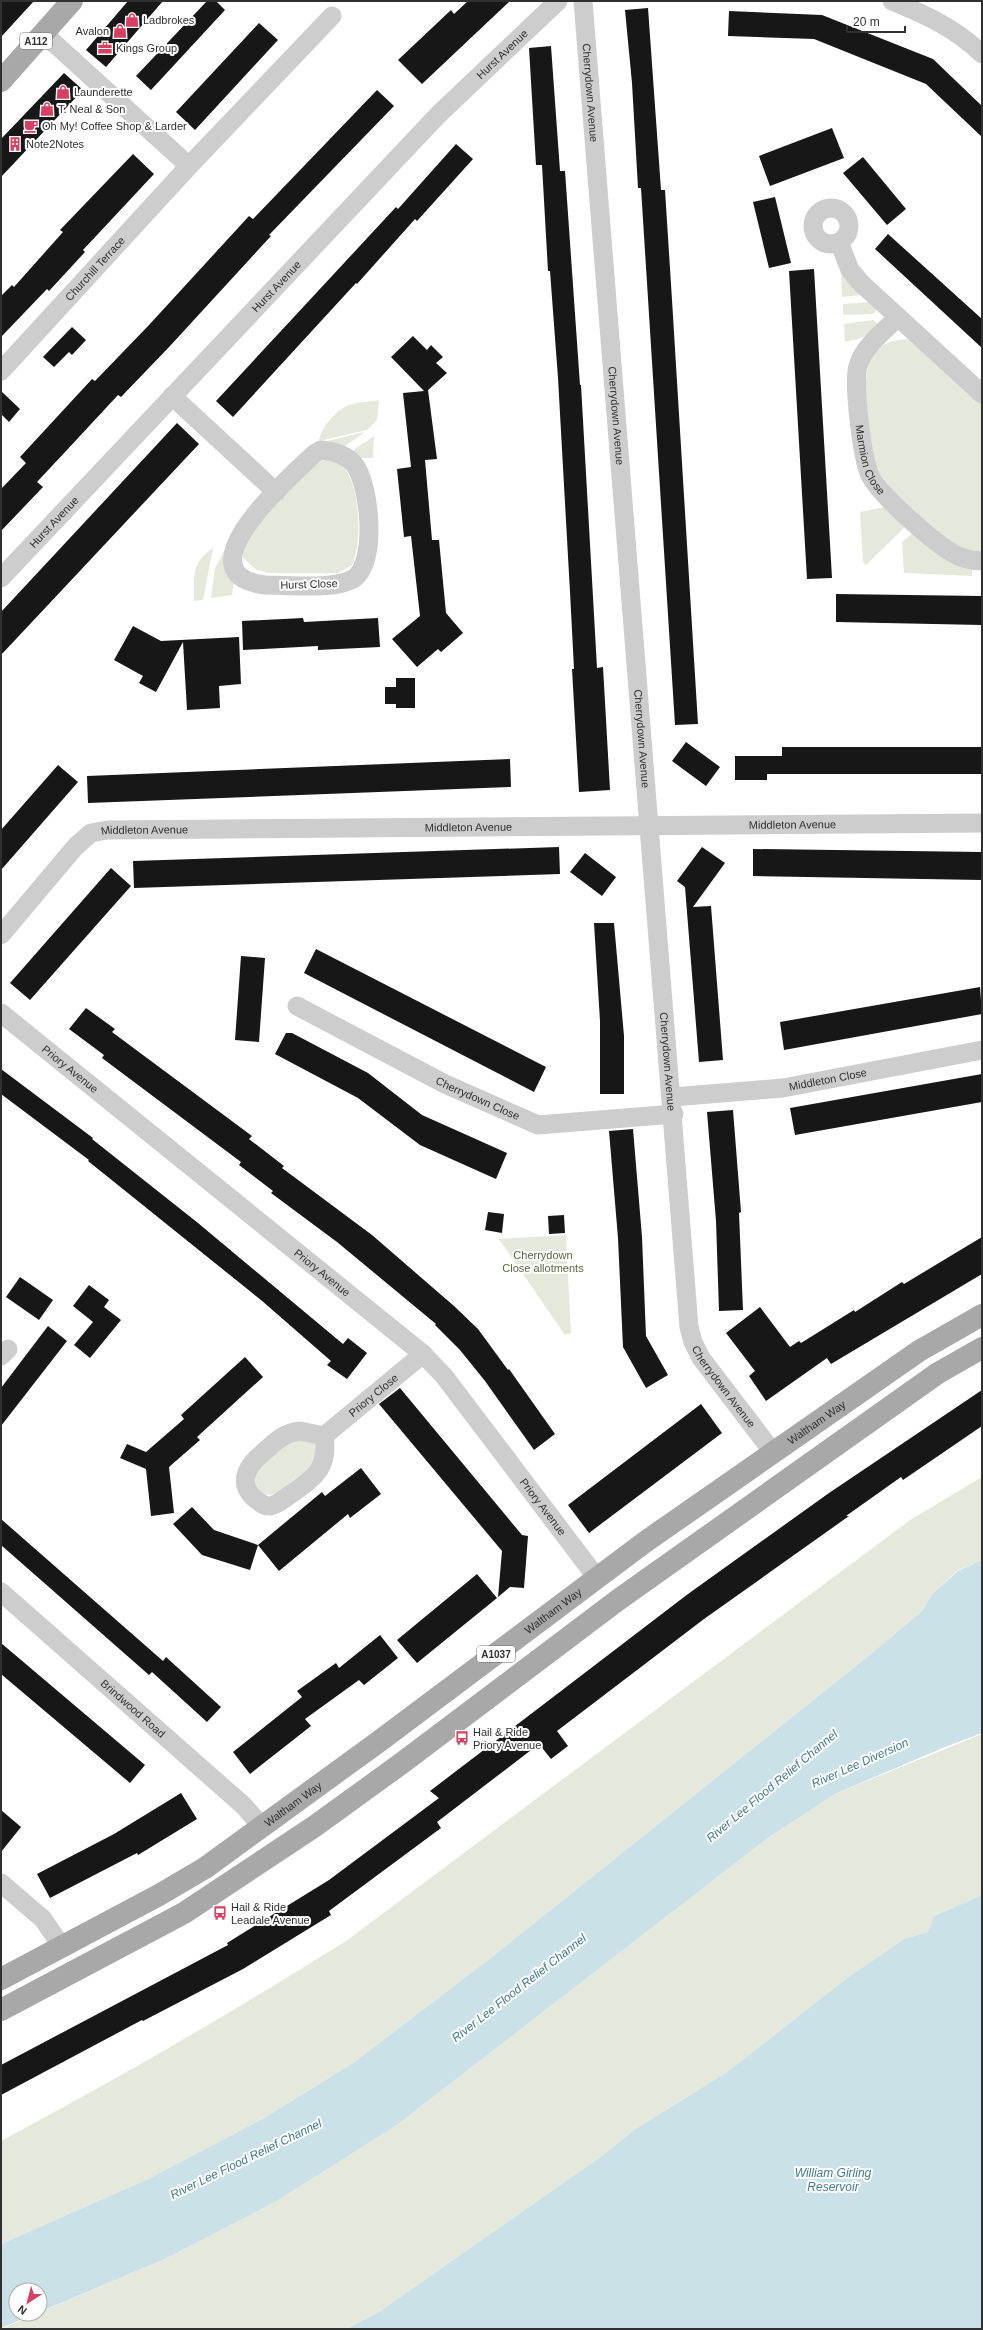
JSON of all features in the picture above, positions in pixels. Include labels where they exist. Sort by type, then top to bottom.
[{"type":"main road","name":"A112","points":[[1,81],[72,1]]},
{"type":"main road","name":"Waltham Way","points":[[1,1979],[159,1895],[205,1868],[381,1740],[645,1542],[772,1451],[919,1351],[982,1314]]},
{"type":"main road","name":"A1037","points":[[1,2010],[173,1919],[315,1826],[402,1763],[565,1639],[832,1446],[938,1373],[982,1348]]},
{"type":"main road","points":[[814,1422],[832,1446]]},
{"type":"main road","points":[[718,1490],[737,1515]]},
{"type":"main road","points":[[645,1542],[664,1567]]},
{"type":"main road","points":[[547,1616],[565,1639]]},
{"type":"main road","points":[[381,1740],[402,1763]]},
{"type":"main road","points":[[159,1895],[173,1919]]},
{"type":"street","name":"Hurst Avenue","points":[[1,578],[458,95],[558,1]]},
{"type":"street","name":"Cherrydown Avenue","points":[[583,1],[673,1106],[679,1217],[693,1342],[701,1358],[772,1451]]},
{"type":"street","points":[[892,1],[936,20],[956,31],[982,54]]},
{"type":"street","name":"Churchill Terrace","points":[[1,371],[189,166],[332,16]]},
{"type":"street","points":[[43,33],[189,166]]},
{"type":"street","points":[[839,242],[850,270],[898,317],[982,394]]},
{"type":"street","name":"Marmion Close","points":[[898,317],[868,347],[858,366],[857,382],[864,455],[870,475],[886,496],[940,544],[958,556],[982,561]]},
{"type":"street","points":[[172,396],[276,492]]},
{"type":"street","name":"Hurst Close","points":[[321,450],[333,451],[353,464],[364,488],[369,530],[364,566],[360,573],[338,584],[265,585],[255,583],[238,573],[233,562],[237,538],[245,526],[276,492],[314,454],[321,450]]},
{"type":"street","name":"Middleton Avenue","points":[[1,935],[76,846],[91,833],[107,830],[649,824],[742,824],[785,826],[982,823]]},
{"type":"street","name":"Cherrydown Close","points":[[297,1006],[445,1084],[538,1124],[673,1106]]},
{"type":"street","name":"Priory Avenue","points":[[1,1013],[423,1354],[444,1376],[597,1578]]},
{"type":"street","name":"Middleton Close","points":[[673,1106],[782,1088],[982,1050]]},
{"type":"street","name":"Priory Close","points":[[324,1436],[423,1354]]},
{"type":"street","points":[[300,1431],[324,1436],[326,1452],[324,1462],[311,1480],[270,1506],[263,1504],[250,1493],[245,1486],[245,1474],[251,1464],[281,1436],[300,1431]]},
{"type":"street","name":"Brindwood Road","points":[[1,1592],[244,1806],[262,1827]]},
{"type":"street","points":[[1,1883],[43,1919],[62,1947]]},
{"type":"green space","points":[[841,276],[844,277],[862,295],[842,297]]},
{"type":"green space","points":[[871,302],[875,307],[876,312],[872,314],[843,315],[843,304]]},
{"type":"green space","points":[[873,320],[877,323],[868,334],[845,342],[844,324]]},
{"type":"green space","points":[[907,339],[915,343],[982,404],[982,553],[966,549],[941,536],[909,507],[889,486],[873,460],[869,442],[866,391],[868,366],[880,347],[891,342]]},
{"type":"green space","points":[[379,400],[377,420],[367,430],[319,441],[325,426],[341,409],[353,404]]},
{"type":"green space","points":[[365,432],[342,448],[326,443],[327,441]]},
{"type":"green space","points":[[374,436],[373,458],[357,458],[352,454],[355,449]]},
{"type":"green space","points":[[327,459],[341,465],[349,476],[353,487],[358,515],[358,530],[355,555],[352,565],[338,573],[268,573],[257,570],[243,558],[243,539],[315,464]]},
{"type":"green space","points":[[884,507],[907,525],[866,565],[863,562],[860,512]]},
{"type":"green space","points":[[914,532],[972,567],[972,576],[904,573],[902,542]]},
{"type":"green space","points":[[213,548],[203,600],[194,601],[194,578],[197,565],[200,559]]},
{"type":"green space","points":[[225,550],[226,560],[235,577],[232,595],[211,598],[215,568]]},
{"type":"green space","name":"Cherrydown Close allotments","points":[[566,1235],[571,1333],[565,1335],[499,1239]]},
{"type":"green space","points":[[295,1439],[314,1441],[319,1454],[306,1470],[283,1488],[274,1494],[266,1495],[257,1487],[255,1482],[255,1478],[261,1465],[272,1454]]},
{"type":"green space","points":[[982,1477],[982,1560],[957,1571],[933,1593],[922,1611],[872,1653],[488,1960],[353,2063],[264,2118],[148,2179],[1,2244],[1,2141],[175,2044],[346,1941],[910,1520]]},
{"type":"green space","points":[[982,1734],[982,1895],[934,1916],[928,1932],[904,1939],[847,1978],[727,2072],[634,2130],[606,2153],[380,2311],[347,2329],[1,2329],[17,2322],[48,2322],[48,2309],[165,2259],[277,2201],[397,2125],[768,1838],[835,1794]]},
{"type":"water","points":[[982,1560],[982,1733],[945,1747],[835,1794],[768,1838],[397,2125],[277,2201],[165,2259],[48,2309],[48,2282],[8,2282],[8,2322],[16,2322],[1,2328],[1,2244],[148,2179],[264,2118],[353,2063],[488,1960],[872,1653],[922,1611],[933,1593],[958,1571]]},
{"type":"water","name":"William Girling Reservoir","points":[[982,1895],[982,2329],[347,2329],[380,2311],[606,2153],[634,2130],[727,2072],[847,1978],[904,1939],[928,1932],[934,1916]]},
{"type":"building","points":[[1,1],[34,1],[1,37]]},
{"type":"building","points":[[128,1],[163,1],[106,67],[86,50]]},
{"type":"building","points":[[207,1],[216,1],[225,10],[151,90],[136,76]]},
{"type":"building","points":[[468,1],[510,1],[422,84],[398,60],[451,10],[454,14]]},
{"type":"building","points":[[648,8],[661,190],[665,190],[698,724],[675,725],[641,188],[638,188],[632,83],[625,10]]},
{"type":"building","points":[[729,11],[822,15],[933,59],[982,106],[982,137],[926,84],[814,39],[728,36]]},
{"type":"building","points":[[259,23],[278,40],[195,130],[176,112]]},
{"type":"building","points":[[551,46],[560,171],[565,171],[581,385],[597,668],[603,667],[610,790],[579,792],[572,669],[574,669],[558,378],[550,271],[548,271],[542,165],[536,165],[529,48]]},
{"type":"building","points":[[64,73],[83,90],[1,177],[1,139]]},
{"type":"building","points":[[377,90],[394,106],[269,235],[271,236],[170,346],[121,397],[118,395],[37,482],[43,487],[1,531],[1,489],[26,463],[20,457],[92,379],[95,381],[149,325],[249,216],[253,219]]},
{"type":"building","points":[[832,128],[844,158],[770,186],[759,156]]},
{"type":"building","points":[[456,144],[473,159],[417,221],[415,219],[357,284],[356,283],[233,417],[216,401],[396,207],[398,209]]},
{"type":"building","points":[[133,154],[154,174],[83,250],[85,252],[49,291],[47,289],[1,337],[1,296],[12,285],[14,287],[63,232],[60,230]]},
{"type":"building","points":[[863,157],[906,209],[887,225],[843,173]]},
{"type":"building","points":[[775,197],[791,263],[769,268],[753,202]]},
{"type":"building","points":[[888,234],[982,319],[982,348],[875,249]]},
{"type":"building","points":[[814,269],[832,578],[807,579],[789,271]]},
{"type":"building","points":[[72,327],[86,340],[72,355],[69,352],[54,367],[43,357]]},
{"type":"building","points":[[413,336],[427,350],[431,345],[443,357],[436,363],[447,373],[428,390],[437,459],[425,460],[432,540],[439,540],[446,613],[463,633],[441,652],[438,649],[417,667],[392,639],[420,616],[411,536],[404,537],[397,469],[411,467],[403,393],[424,391],[391,357]]},
{"type":"building","points":[[1,391],[20,409],[9,422],[1,414]]},
{"type":"building","points":[[177,423],[199,444],[1,655],[1,612]]},
{"type":"building","points":[[836,594],[982,596],[982,625],[836,622]]},
{"type":"building","points":[[303,618],[304,622],[378,618],[380,647],[318,650],[318,646],[243,650],[242,621]]},
{"type":"building","points":[[133,626],[161,641],[239,637],[241,684],[219,686],[220,708],[187,710],[183,642],[156,692],[139,683],[143,676],[114,660]]},
{"type":"building","points":[[396,678],[415,678],[415,708],[396,708],[396,704],[385,704],[385,687],[396,687]]},
{"type":"building","points":[[686,742],[720,767],[706,786],[672,761]]},
{"type":"building","points":[[782,747],[982,747],[982,774],[767,774],[767,780],[735,780],[735,756],[782,756]]},
{"type":"building","points":[[510,759],[511,787],[88,803],[87,776]]},
{"type":"building","points":[[58,765],[78,782],[1,870],[1,830]]},
{"type":"building","points":[[559,847],[560,874],[134,888],[133,861]]},
{"type":"building","points":[[702,847],[725,863],[693,907],[711,906],[723,1060],[699,1062],[685,887],[677,881]]},
{"type":"building","points":[[753,849],[982,852],[982,880],[753,876]]},
{"type":"building","points":[[585,853],[616,877],[602,896],[570,872]]},
{"type":"building","points":[[111,868],[131,886],[30,1000],[10,983]]},
{"type":"building","points":[[594,923],[614,923],[624,1036],[624,1094],[600,1094],[600,1021]]},
{"type":"building","points":[[316,949],[546,1067],[534,1092],[304,973]]},
{"type":"building","points":[[241,956],[265,958],[259,1042],[235,1040]]},
{"type":"building","points":[[980,987],[982,1014],[784,1050],[780,1022]]},
{"type":"building","points":[[86,1008],[115,1029],[112,1032],[252,1136],[249,1139],[284,1166],[282,1168],[372,1235],[454,1306],[478,1329],[508,1370],[509,1369],[555,1434],[534,1450],[485,1381],[460,1350],[435,1325],[436,1324],[337,1242],[271,1193],[273,1191],[239,1165],[241,1162],[102,1058],[104,1055],[69,1029]]},
{"type":"building","points":[[286,1033],[292,1033],[368,1073],[422,1115],[507,1153],[496,1179],[420,1145],[358,1098],[275,1054]]},
{"type":"building","points":[[1,1069],[93,1138],[92,1139],[198,1223],[343,1344],[348,1338],[367,1353],[347,1379],[327,1365],[331,1361],[261,1300],[88,1161],[89,1160],[1,1094]]},
{"type":"building","points":[[982,1074],[982,1102],[795,1135],[790,1108]]},
{"type":"building","points":[[733,1110],[741,1212],[739,1213],[743,1310],[719,1311],[716,1221],[707,1112]]},
{"type":"building","points":[[633,1129],[642,1237],[646,1336],[668,1375],[646,1388],[623,1347],[618,1238],[609,1131]]},
{"type":"building","points":[[488,1212],[504,1214],[502,1233],[485,1230]]},
{"type":"building","points":[[564,1215],[565,1233],[549,1234],[548,1216]]},
{"type":"building","points":[[982,1237],[982,1274],[831,1364],[827,1358],[766,1401],[749,1376],[755,1371],[726,1333],[760,1307],[790,1347],[799,1341],[801,1343],[854,1310],[855,1312],[902,1282],[904,1284]]},
{"type":"building","points":[[20,1277],[53,1300],[39,1320],[6,1297]]},
{"type":"building","points":[[89,1285],[109,1300],[104,1307],[121,1320],[90,1358],[74,1345],[93,1322],[73,1306]]},
{"type":"building","points":[[48,1326],[67,1341],[1,1426],[1,1388]]},
{"type":"building","points":[[245,1357],[263,1377],[197,1437],[200,1440],[169,1467],[174,1513],[151,1516],[146,1469],[120,1458],[127,1444],[146,1452],[184,1419],[181,1415]]},
{"type":"building","points":[[400,1388],[522,1535],[528,1536],[524,1588],[510,1587],[498,1597],[502,1551],[379,1404]]},
{"type":"building","points":[[982,1390],[982,1426],[903,1480],[901,1477],[846,1516],[849,1516],[704,1619],[557,1731],[568,1746],[551,1759],[539,1744],[437,1822],[441,1828],[329,1911],[331,1915],[243,1969],[143,2021],[142,2020],[1,2095],[1,2065],[228,1945],[227,1943],[329,1880],[439,1798],[430,1791],[688,1594],[829,1493]]},
{"type":"building","points":[[701,1404],[722,1433],[589,1533],[568,1505]]},
{"type":"building","points":[[361,1468],[381,1494],[350,1518],[348,1514],[279,1571],[258,1545],[322,1492],[325,1496]]},
{"type":"building","points":[[192,1507],[214,1530],[258,1545],[250,1570],[202,1555],[173,1524]]},
{"type":"building","points":[[1,1519],[163,1661],[166,1657],[221,1707],[207,1722],[152,1672],[149,1675],[1,1545]]},
{"type":"building","points":[[477,1574],[497,1598],[417,1663],[397,1640]]},
{"type":"building","points":[[380,1635],[398,1658],[364,1685],[359,1680],[305,1719],[311,1726],[250,1774],[233,1752],[302,1697],[297,1691],[336,1663],[339,1668]]},
{"type":"building","points":[[1,1643],[145,1765],[130,1783],[1,1674]]},
{"type":"building","points":[[181,1793],[197,1819],[138,1855],[137,1853],[50,1898],[37,1874],[114,1834]]},
{"type":"building","points":[[1,1810],[21,1827],[1,1852]]},
{"type":"place","name":"Ladbrokes","points":[[132,20]]},
{"type":"place","name":"Avalon","points":[[120,31]]},
{"type":"place","name":"Kings Group","points":[[105,48]]},
{"type":"place","name":"Launderette","points":[[63,92]]},
{"type":"place","name":"T. Neal & Son","points":[[47,109]]},
{"type":"place","name":"Oh My! Coffee Shop & Larder","points":[[31,126]]},
{"type":"place","name":"Note2Notes","points":[[15,144]]},
{"type":"place","name":"Hail & Ride Priory Avenue","points":[[462,1738]]},
{"type":"place","name":"Hail & Ride Leadale Avenue","points":[[220,1913]]},
{"type":"water label","name":"River Lee Diversion","points":[[860,1763]]},
{"type":"water label","name":"River Lee Flood Relief Channel","points":[[772,1786]]},
{"type":"water label","name":"River Lee Flood Relief Channel","points":[[519,1988]]},
{"type":"water label","name":"River Lee Flood Relief Channel","points":[[246,2159]]}]
